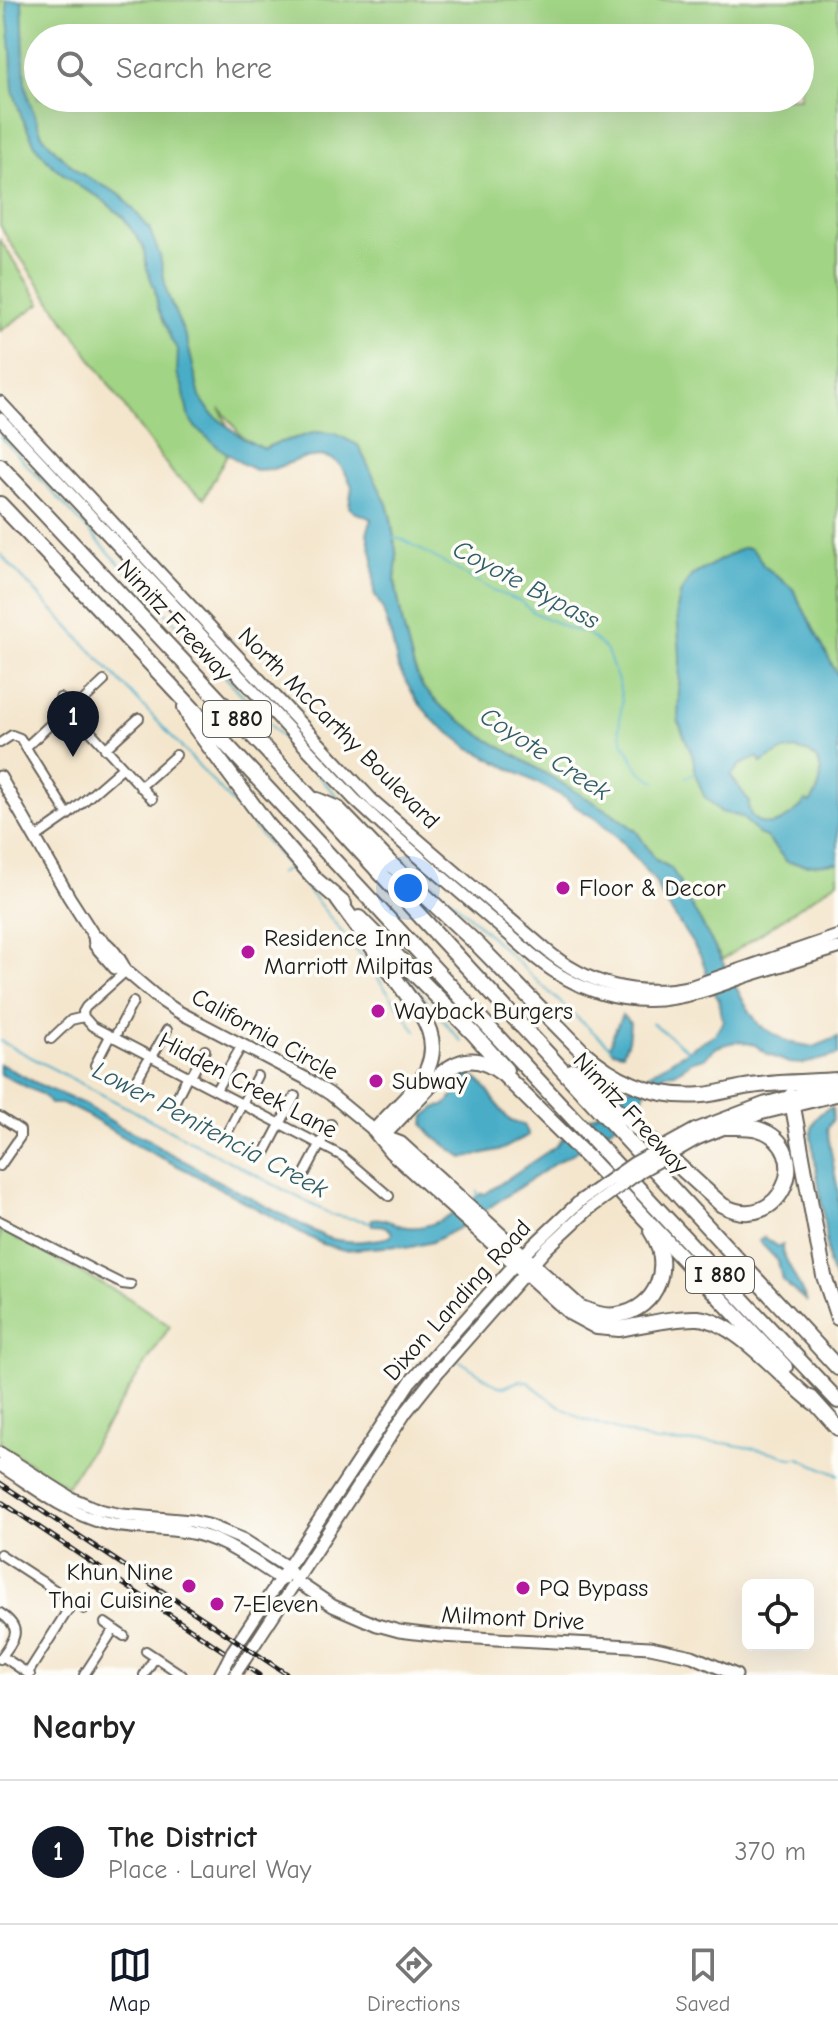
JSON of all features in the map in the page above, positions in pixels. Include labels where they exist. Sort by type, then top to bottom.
[{"type":"highway","name":"Nimitz Freeway","points":[[0,466],[472,974],[628,1131],[838,1368]]},
{"type":"highway","name":"Nimitz Freeway","points":[[0,504],[838,1401]]},
{"type":"highway","points":[[181,697],[192,723],[267,824],[338,900],[429,1027],[433,1041],[428,1070],[378,1134]]},
{"type":"highway","points":[[311,798],[338,809],[596,1063],[614,1076],[646,1089],[679,1096],[752,1086],[838,1082]]},
{"type":"highway","points":[[338,900],[348,906],[474,1034],[552,1121]]},
{"type":"highway","points":[[378,1134],[451,1065],[465,1060],[492,1065],[552,1121],[650,1222],[838,1428]]},
{"type":"highway","points":[[792,1101],[824,1276],[838,1318]]},
{"type":"highway","points":[[628,1131],[722,1205],[743,1212],[766,1208],[778,1198],[785,1185],[788,1169],[786,1155],[773,1137],[759,1129],[726,1127]]},
{"type":"highway","name":"California Circle","points":[[378,1134],[400,1144],[450,1198],[524,1265]]},
{"type":"highway","points":[[524,1265],[579,1307],[592,1312],[617,1315],[640,1306],[652,1294],[660,1279],[661,1253],[652,1232],[623,1196]]},
{"type":"highway","points":[[524,1265],[571,1313],[597,1327],[619,1329],[694,1318],[719,1324],[816,1404]]},
{"type":"main road","name":"North McCarthy Boulevard","points":[[0,402],[268,698],[444,872],[579,973],[607,985],[638,991],[695,990],[772,964],[838,936]]},
{"type":"main road","name":"North McCarthy Boulevard","points":[[0,419],[149,570]]},
{"type":"main road","name":"California Circle","points":[[0,777],[94,936],[114,951],[126,971],[177,1011],[330,1094],[378,1134]]},
{"type":"main road","name":"North McCarthy Boulevard","points":[[772,964],[838,948]]},
{"type":"main road","name":"Dixon Landing Road","points":[[696,1134],[726,1127],[838,1082]]},
{"type":"main road","name":"Dixon Landing Road","points":[[236,1673],[406,1412],[524,1265],[539,1238],[585,1205],[634,1163],[765,1103],[838,1095]]},
{"type":"main road","name":"Dixon Landing Road","points":[[223,1670],[279,1578],[410,1382],[524,1265]]},
{"type":"main road","name":"Milmont Drive","points":[[0,1453],[71,1498],[99,1510],[191,1521],[242,1539],[287,1567],[296,1581],[333,1606],[354,1617],[399,1631],[650,1647],[692,1656],[736,1675]]},
{"type":"main road","name":"Milmont Drive","points":[[0,1465],[65,1507],[98,1522],[189,1532],[234,1548],[279,1578],[296,1581]]},
{"type":"street","points":[[26,747],[104,681]]},
{"type":"street","points":[[60,698],[152,799]]},
{"type":"street","points":[[105,749],[139,718]]},
{"type":"street","points":[[0,743],[12,735],[20,738],[68,815]]},
{"type":"street","points":[[140,787],[176,755]]},
{"type":"street","points":[[35,838],[68,815],[122,768]]},
{"type":"street","points":[[51,1039],[71,1020],[84,1017],[86,1007],[126,971]]},
{"type":"street","points":[[95,1065],[133,1002]]},
{"type":"street","name":"Hidden Creek Lane","points":[[84,1017],[92,1026],[112,1037],[342,1156],[389,1196]]},
{"type":"street","points":[[135,1083],[167,1030]]},
{"type":"street","points":[[216,1090],[242,1045]]},
{"type":"street","points":[[173,1105],[205,1050]]},
{"type":"street","points":[[227,1133],[257,1076]]},
{"type":"street","points":[[265,1153],[295,1096]]},
{"type":"street","points":[[0,1117],[20,1130],[20,1137],[0,1166]]},
{"type":"street","points":[[305,1173],[331,1124]]},
{"type":"street","points":[[0,1221],[79,1263],[122,1284],[131,1285]]},
{"type":"street","points":[[0,1554],[84,1609]]},
{"type":"street","points":[[0,1613],[13,1623],[16,1630],[15,1637],[1,1657],[29,1674],[73,1602]]},
{"type":"street","points":[[105,1623],[124,1636]]},
{"type":"street","points":[[84,1675],[114,1629]]},
{"type":"street","points":[[146,1651],[182,1675]]},
{"type":"street","points":[[144,1675],[155,1657]]},
{"type":"green space","points":[[0,0],[838,0],[838,881],[722,960],[671,868],[656,860],[636,831],[612,813],[484,737],[444,709],[423,688],[414,668],[403,626],[395,581],[397,558],[391,519],[375,482],[317,432],[264,449],[244,439],[220,408],[234,441],[204,498],[175,476],[0,225]]},
{"type":"green space","points":[[0,240],[41,303],[0,331]]},
{"type":"green space","points":[[0,1230],[127,1297],[170,1326],[67,1486],[0,1445]]},
{"type":"water","points":[[6,0],[22,0],[24,112],[33,112],[42,135],[58,153],[80,173],[121,195],[149,228],[160,256],[167,294],[187,340],[200,397],[212,414],[244,439],[264,449],[317,432],[336,434],[358,445],[387,504],[397,558],[395,581],[403,626],[414,668],[423,688],[444,709],[484,737],[612,813],[636,831],[656,860],[671,868],[680,889],[759,1025],[788,1042],[814,1047],[838,1037],[838,1055],[803,1064],[789,1063],[755,1045],[738,1041],[717,1047],[704,1058],[675,1073],[665,1074],[648,1085],[638,1108],[588,1145],[557,1162],[457,1229],[432,1242],[407,1248],[344,1250],[322,1244],[86,1115],[64,1104],[50,1104],[43,1095],[0,1074],[0,1064],[84,1104],[214,1179],[325,1237],[365,1241],[390,1237],[392,1233],[384,1226],[372,1225],[372,1219],[402,1226],[424,1226],[445,1218],[482,1193],[485,1194],[556,1146],[577,1123],[615,1103],[638,1081],[715,1034],[724,1021],[719,999],[707,983],[700,955],[660,894],[655,881],[622,842],[566,798],[468,747],[434,721],[417,701],[398,667],[383,610],[374,593],[373,559],[367,533],[372,519],[349,507],[352,486],[340,465],[321,456],[303,458],[273,469],[255,470],[218,447],[195,427],[188,415],[177,373],[178,350],[158,309],[143,246],[123,217],[53,166],[36,147],[13,90]]},
{"type":"water","points":[[742,548],[750,548],[763,565],[793,589],[838,676],[838,863],[807,865],[787,862],[766,837],[758,834],[742,817],[721,812],[704,796],[678,721],[680,657],[677,610],[680,594],[691,576]],"holes":[[[795,749],[809,753],[819,763],[820,784],[814,797],[810,803],[806,801],[779,822],[767,824],[757,821],[750,813],[749,801],[731,776],[740,765],[758,757],[761,763],[780,752]]]},
{"type":"water","points":[[622,1015],[630,1023],[623,1053],[613,1051],[610,1046]]},
{"type":"water","points":[[461,1074],[477,1079],[505,1115],[511,1121],[524,1125],[529,1135],[503,1149],[463,1158],[433,1136],[424,1125],[425,1116],[444,1106],[457,1093],[456,1080]]},
{"type":"water","points":[[832,1107],[833,1119],[827,1129],[838,1191],[838,1289],[828,1262],[811,1136],[816,1118]]},
{"type":"water","points":[[764,1237],[779,1247],[783,1245],[783,1253],[807,1302],[782,1280],[778,1261],[759,1241]]},
{"type":"waterway","points":[[0,436],[351,811],[612,1048]]},
{"type":"waterway","name":"Coyote Bypass","points":[[394,538],[404,540],[496,592],[520,601],[533,612],[592,637],[607,651],[619,684],[622,701],[619,728],[623,742],[640,771],[656,782]]},
{"type":"waterway","points":[[0,554],[217,785],[320,905],[416,1031]]},
{"type":"waterway","name":"Coyote Bypass","points":[[686,777],[696,773]]},
{"type":"waterway","points":[[279,874],[288,868]]},
{"type":"waterway","points":[[394,963],[462,1042]]},
{"type":"waterway","points":[[652,1023],[689,1051]]},
{"type":"waterway","name":"Lower Penitencia Creek","points":[[0,1041],[332,1215],[371,1222]]},
{"type":"waterway","points":[[477,1191],[478,1196]]},
{"type":"waterway","points":[[457,1359],[498,1386],[528,1382],[580,1418],[655,1442],[724,1443],[799,1458],[838,1475]]},
{"type":"railway","points":[[0,1483],[288,1675]]},
{"type":"railway","points":[[0,1501],[259,1675]]},
{"type":"place","name":"The District","points":[[73,757]]},
{"type":"place","name":"Floor & Decor","points":[[563,888]]},
{"type":"place","name":"Residence Inn Marriott Milpitas","points":[[248,952]]},
{"type":"place","name":"Wayback Burgers","points":[[378,1011]]},
{"type":"place","name":"Subway","points":[[376,1081]]},
{"type":"place","name":"Khun Nine Thai Cuisine","points":[[189,1586]]},
{"type":"place","name":"PQ Bypass","points":[[523,1588]]},
{"type":"place","name":"7-Eleven","points":[[217,1604]]},
{"type":"water label","name":"Coyote Creek","points":[[545,754]]}]
